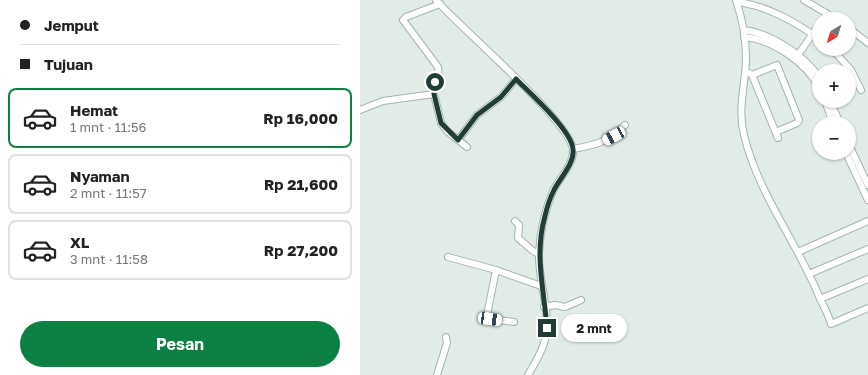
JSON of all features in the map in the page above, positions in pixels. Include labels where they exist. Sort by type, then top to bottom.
[{"type":"street","points":[[804,0],[820,12]]},
{"type":"street","points":[[795,58],[812,34],[765,9],[737,1],[744,34],[746,57],[740,117],[755,174],[798,252],[820,299],[825,306],[831,324],[868,308]]},
{"type":"street","points":[[467,147],[441,123],[434,94],[435,82],[439,76],[438,67],[403,20],[406,17],[438,2],[561,126],[573,149],[572,158],[554,189],[544,216],[539,254],[541,286],[547,328],[545,339],[537,359],[528,375]]},
{"type":"street","points":[[744,34],[769,44],[812,68]]},
{"type":"street","points":[[856,34],[868,43]]},
{"type":"street","points":[[839,56],[852,70],[861,90]]},
{"type":"street","points":[[795,58],[812,76]]},
{"type":"street","points":[[744,70],[752,75],[777,135],[797,123],[799,120],[780,72],[775,65],[752,75]]},
{"type":"street","points":[[458,140],[477,115],[501,97],[516,79]]},
{"type":"street","points":[[360,110],[384,101],[434,94]]},
{"type":"street","points":[[573,149],[602,143],[614,136],[625,125]]},
{"type":"street","points":[[849,160],[868,200]]},
{"type":"street","points":[[856,160],[868,185]]},
{"type":"street","points":[[515,221],[519,225],[518,238],[533,251],[539,254]]},
{"type":"street","points":[[798,252],[868,221]]},
{"type":"street","points":[[809,274],[868,250]]},
{"type":"street","points":[[448,257],[496,270],[541,286]]},
{"type":"street","points":[[496,270],[487,315],[490,319],[514,322]]},
{"type":"street","points":[[820,299],[868,279]]},
{"type":"street","points":[[544,307],[555,305],[565,307],[582,300]]},
{"type":"street","points":[[437,375],[447,343],[446,337]]},
{"type":"route","points":[[435,82],[434,94],[439,108],[441,123],[444,128],[458,140],[477,115],[501,97],[516,79],[542,104],[561,126],[571,143],[573,149],[572,158],[551,196],[544,216],[539,245],[541,286],[547,328]]}]
